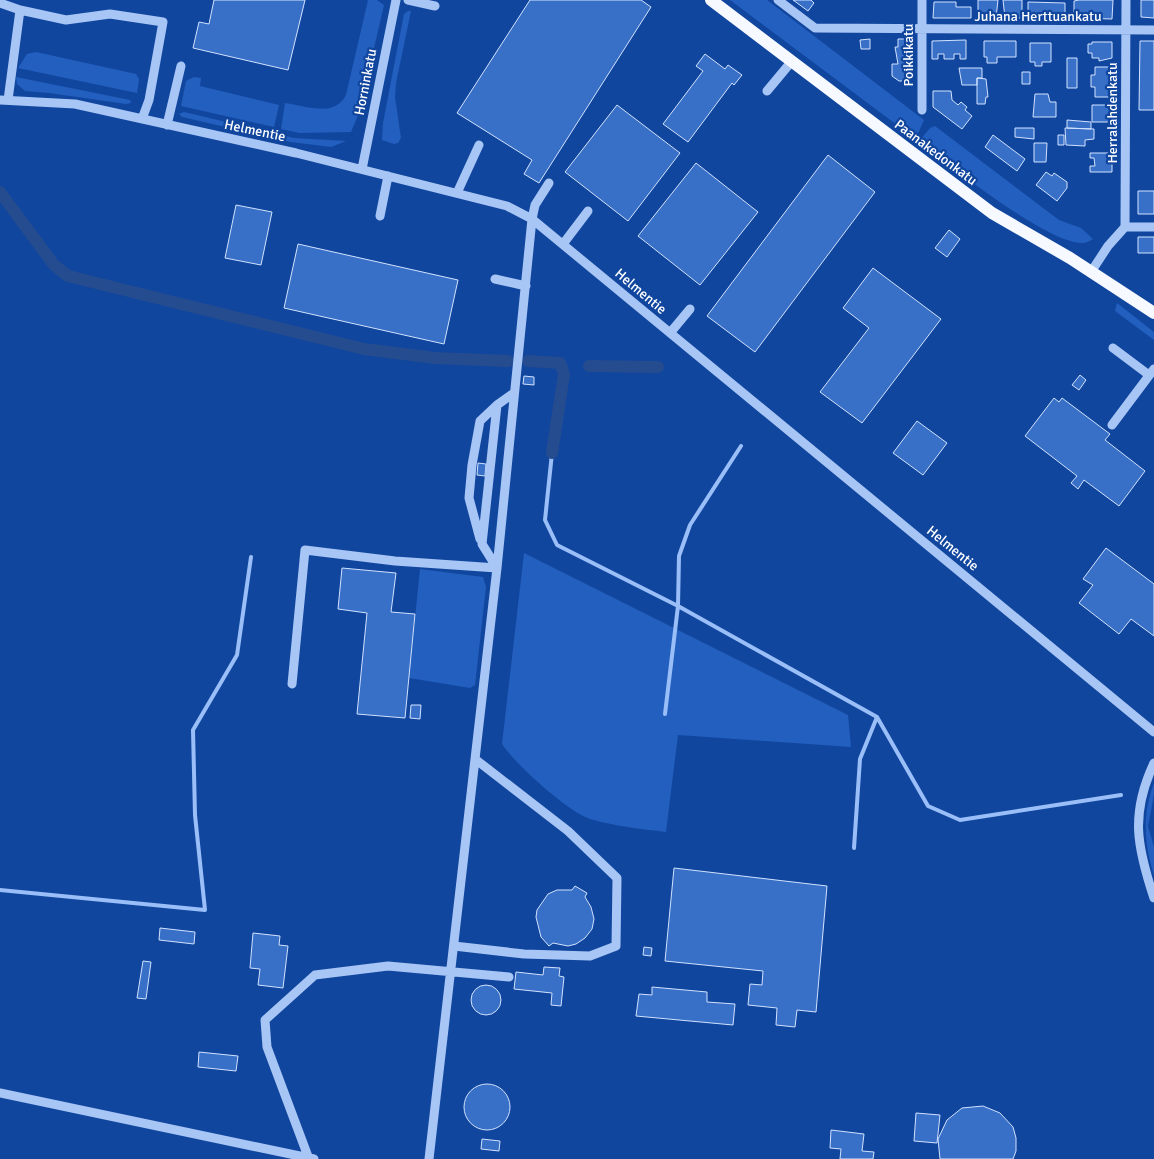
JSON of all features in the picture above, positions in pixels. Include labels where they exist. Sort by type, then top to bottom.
[{"type":"main road","name":"Paanakedonkatu","points":[[711,0],[992,213],[1091,272],[1154,313]]},
{"type":"street","name":"Horninkatu","points":[[362,169],[396,0]]},
{"type":"street","points":[[408,0],[435,6]]},
{"type":"street","points":[[778,0],[815,28],[922,29]]},
{"type":"street","name":"Poikkikatu","points":[[922,0],[922,110]]},
{"type":"street","name":"Herralahdenkatu","points":[[1125,227],[1126,0]]},
{"type":"street","points":[[0,3],[20,10],[66,20],[110,14],[163,22],[149,100],[142,119]]},
{"type":"street","points":[[4,100],[20,10]]},
{"type":"street","name":"Juhana Herttuankatu","points":[[922,29],[1154,30]]},
{"type":"street","points":[[767,91],[792,61]]},
{"type":"street","points":[[168,125],[181,66]]},
{"type":"street","name":"Helmentie","points":[[4,100],[74,104],[142,119],[362,169],[457,193],[507,206],[532,218],[1154,732]]},
{"type":"street","points":[[457,193],[479,145]]},
{"type":"street","points":[[380,216],[388,176]]},
{"type":"street","points":[[429,1159],[497,568],[532,218],[535,205],[549,183]]},
{"type":"street","points":[[563,244],[588,212]]},
{"type":"street","points":[[1091,272],[1108,246],[1125,227],[1154,227]]},
{"type":"street","points":[[495,279],[526,286]]},
{"type":"street","points":[[670,333],[690,309]]},
{"type":"street","points":[[1112,424],[1151,372],[1113,348]]},
{"type":"street","points":[[497,568],[482,544],[468,498],[480,421],[514,393]]},
{"type":"street","points":[[482,544],[498,405]]},
{"type":"street","points":[[292,684],[305,550],[395,561],[497,568]]},
{"type":"street","points":[[454,946],[524,954],[590,956],[616,946],[617,878],[568,831],[475,760]]},
{"type":"street","points":[[1154,763],[1142,797],[1138,839],[1141,857],[1154,898]]},
{"type":"street","points":[[311,1159],[267,1047],[265,1020],[315,975],[388,966],[509,976]]},
{"type":"street","points":[[0,1093],[311,1159]]},
{"type":"shaded area","points":[[368,0],[377,0],[384,5],[359,113],[351,132],[300,133],[281,129],[285,103],[319,109],[327,108],[341,102],[346,95]]},
{"type":"shaded area","points":[[730,0],[767,0],[924,120],[917,136],[913,137]]},
{"type":"shaded area","points":[[411,11],[396,83],[395,97],[401,138],[398,143],[394,144],[382,140],[383,123],[404,14]]},
{"type":"shaded area","points":[[36,52],[136,74],[139,79],[137,93],[18,68],[27,54]]},
{"type":"shaded area","points":[[16,77],[130,100],[131,103],[126,104],[25,91],[17,84]]},
{"type":"shaded area","points":[[194,77],[201,78],[200,86],[279,105],[274,127],[181,106],[186,81]]},
{"type":"shaded area","points":[[184,112],[294,138],[346,141],[331,147],[291,142],[182,117],[179,114]]},
{"type":"shaded area","points":[[935,126],[1059,220],[1081,228],[1093,239],[1082,243],[1067,240],[1047,231],[1024,218],[976,185],[921,144],[920,140],[930,128]]},
{"type":"shaded area","points":[[1117,303],[1154,332],[1154,340],[1115,311]]},
{"type":"shaded area","points":[[524,553],[848,715],[851,747],[678,735],[666,832],[608,824],[590,819],[568,807],[542,786],[518,763],[502,744]]},
{"type":"shaded area","points":[[420,569],[483,577],[486,587],[475,685],[470,688],[409,678]]},
{"type":"shaded area","points":[[1154,783],[1154,795],[1148,826],[1154,847],[1154,875],[1146,840],[1146,818]]},
{"type":"building","points":[[214,0],[305,0],[288,70],[193,48],[199,22],[209,24]]},
{"type":"building","points":[[530,0],[641,0],[651,7],[539,183],[524,174],[532,160],[457,113]]},
{"type":"building","points":[[793,0],[811,0],[814,3],[808,11]]},
{"type":"building","points":[[978,0],[998,0],[996,18],[978,18]]},
{"type":"building","points":[[1003,0],[1022,0],[1022,18],[1005,18]]},
{"type":"building","points":[[1113,0],[1112,19],[1074,18],[1074,1]]},
{"type":"building","points":[[1141,0],[1154,0],[1154,18],[1141,17]]},
{"type":"building","points":[[934,2],[956,2],[956,7],[971,7],[971,18],[933,18]]},
{"type":"building","points":[[1028,2],[1065,3],[1065,18],[1028,18]]},
{"type":"building","points":[[870,39],[870,49],[861,49],[860,40]]},
{"type":"building","points":[[898,39],[910,39],[910,81],[899,81],[892,76],[892,64],[898,64],[895,47],[898,47]]},
{"type":"building","points":[[966,40],[966,59],[960,59],[960,54],[954,54],[954,59],[944,59],[944,54],[938,54],[938,59],[932,59],[932,41]]},
{"type":"building","points":[[984,41],[1016,41],[1016,57],[997,57],[997,63],[987,63],[987,57],[984,57]]},
{"type":"building","points":[[1140,41],[1154,41],[1154,110],[1139,110]]},
{"type":"building","points":[[1092,42],[1112,42],[1112,58],[1099,61],[1099,58],[1092,58],[1092,53],[1088,53],[1088,44],[1092,44]]},
{"type":"building","points":[[1030,43],[1051,43],[1051,62],[1042,62],[1042,66],[1035,66],[1035,62],[1030,62]]},
{"type":"building","points":[[705,54],[725,69],[728,65],[742,75],[734,85],[732,83],[688,142],[663,124],[703,71],[696,66]]},
{"type":"building","points":[[1067,58],[1077,58],[1077,88],[1067,88]]},
{"type":"building","points":[[1095,67],[1112,67],[1112,97],[1095,97],[1095,87],[1091,87],[1091,75],[1095,75]]},
{"type":"building","points":[[959,68],[982,68],[982,78],[977,78],[977,85],[962,85]]},
{"type":"building","points":[[1022,72],[1030,72],[1030,84],[1022,84]]},
{"type":"building","points":[[977,78],[986,79],[988,97],[986,97],[985,104],[977,104]]},
{"type":"building","points":[[933,91],[951,91],[952,100],[958,105],[961,102],[967,107],[965,110],[972,116],[962,129],[933,107]]},
{"type":"building","points":[[1035,94],[1048,94],[1050,102],[1056,102],[1056,117],[1033,117]]},
{"type":"building","points":[[617,105],[680,153],[628,221],[565,172]]},
{"type":"building","points":[[1092,105],[1112,105],[1112,122],[1092,122]]},
{"type":"building","points":[[1067,120],[1091,122],[1091,129],[1067,128]]},
{"type":"building","points":[[1015,128],[1034,128],[1034,139],[1015,137]]},
{"type":"building","points":[[1065,128],[1094,129],[1094,139],[1085,140],[1085,146],[1066,145]]},
{"type":"building","points":[[993,135],[1025,159],[1017,171],[985,147]]},
{"type":"building","points":[[1058,135],[1064,135],[1064,145],[1058,145]]},
{"type":"building","points":[[1034,143],[1047,143],[1046,162],[1034,162]]},
{"type":"building","points":[[1090,153],[1112,153],[1112,172],[1090,172],[1090,166],[1095,166],[1094,158],[1090,158]]},
{"type":"building","points":[[828,155],[875,192],[755,352],[707,316]]},
{"type":"building","points":[[696,163],[758,212],[700,285],[638,236]]},
{"type":"building","points":[[1046,172],[1052,176],[1054,173],[1067,182],[1067,188],[1057,201],[1036,185]]},
{"type":"building","points":[[1138,191],[1154,191],[1154,214],[1138,214]]},
{"type":"building","points":[[236,205],[272,212],[261,265],[225,258]]},
{"type":"building","points":[[949,230],[960,239],[947,257],[935,248]]},
{"type":"building","points":[[1138,237],[1154,237],[1154,253],[1138,253]]},
{"type":"building","points":[[298,244],[458,280],[444,344],[284,308]]},
{"type":"building","points":[[873,268],[941,319],[862,423],[820,392],[869,328],[843,308]]},
{"type":"building","points":[[1080,375],[1086,380],[1079,390],[1072,385]]},
{"type":"building","points":[[524,376],[534,377],[534,385],[523,384]]},
{"type":"building","points":[[1054,398],[1059,402],[1062,398],[1110,434],[1105,440],[1145,471],[1119,506],[1084,480],[1078,489],[1071,483],[1077,476],[1025,436]]},
{"type":"building","points":[[917,421],[947,443],[923,475],[893,453]]},
{"type":"building","points":[[478,463],[486,464],[485,476],[477,475]]},
{"type":"building","points":[[1106,548],[1154,584],[1154,636],[1131,619],[1119,634],[1079,603],[1093,585],[1083,579]]},
{"type":"building","points":[[342,568],[396,573],[391,612],[415,614],[405,718],[357,714],[367,613],[338,609]]},
{"type":"building","points":[[411,705],[421,705],[420,719],[410,718]]},
{"type":"building","points":[[674,868],[827,886],[816,1012],[797,1010],[795,1027],[776,1025],[777,1008],[748,1005],[750,984],[762,985],[763,971],[665,961]]},
{"type":"building","points":[[575,886],[587,893],[585,897],[591,907],[594,919],[592,929],[585,938],[576,944],[568,946],[553,943],[549,946],[541,937],[536,917],[537,910],[548,894],[557,890],[572,890]]},
{"type":"building","points":[[160,928],[195,932],[194,944],[159,940]]},
{"type":"building","points":[[253,933],[280,936],[279,945],[288,946],[283,988],[258,985],[260,969],[250,968]]},
{"type":"building","points":[[644,947],[652,948],[651,956],[643,955]]},
{"type":"building","points":[[143,961],[151,962],[146,999],[137,998]]},
{"type":"building","points":[[544,967],[560,968],[559,976],[564,977],[561,1006],[551,1005],[552,993],[514,989],[516,972],[543,975]]},
{"type":"building","points":[[486,985],[496,990],[501,1000],[496,1010],[486,1015],[476,1010],[471,1000],[476,990]]},
{"type":"building","points":[[652,987],[707,992],[707,1002],[735,1004],[733,1025],[636,1016],[639,994],[652,995]]},
{"type":"building","points":[[199,1052],[238,1056],[236,1071],[198,1067]]},
{"type":"building","points":[[487,1084],[500,1088],[506,1094],[510,1107],[506,1120],[500,1126],[487,1130],[474,1126],[468,1120],[464,1107],[468,1094],[474,1088]]},
{"type":"building","points":[[983,1106],[1000,1113],[1013,1127],[1016,1138],[1016,1151],[1013,1159],[940,1159],[938,1139],[947,1120],[962,1108]]},
{"type":"building","points":[[916,1113],[940,1115],[937,1143],[914,1141]]},
{"type":"building","points":[[831,1130],[864,1134],[862,1151],[874,1152],[873,1159],[840,1159],[841,1149],[830,1148]]},
{"type":"building","points":[[482,1139],[500,1141],[499,1151],[481,1149]]},
{"type":"waterway","points":[[0,192],[54,265],[68,276],[364,349],[435,358],[508,361]]},
{"type":"waterway","points":[[528,361],[560,363],[564,374],[552,453]]},
{"type":"waterway","points":[[589,366],[658,367]]},
{"type":"waterway","points":[[665,714],[678,606],[679,556],[690,525],[741,446]]},
{"type":"waterway","points":[[552,453],[545,520],[557,545],[678,606],[877,717],[928,806],[960,820],[1121,795]]},
{"type":"waterway","points":[[0,890],[205,910],[195,815],[193,730],[237,655],[251,557]]},
{"type":"waterway","points":[[854,848],[860,759],[877,717]]}]
